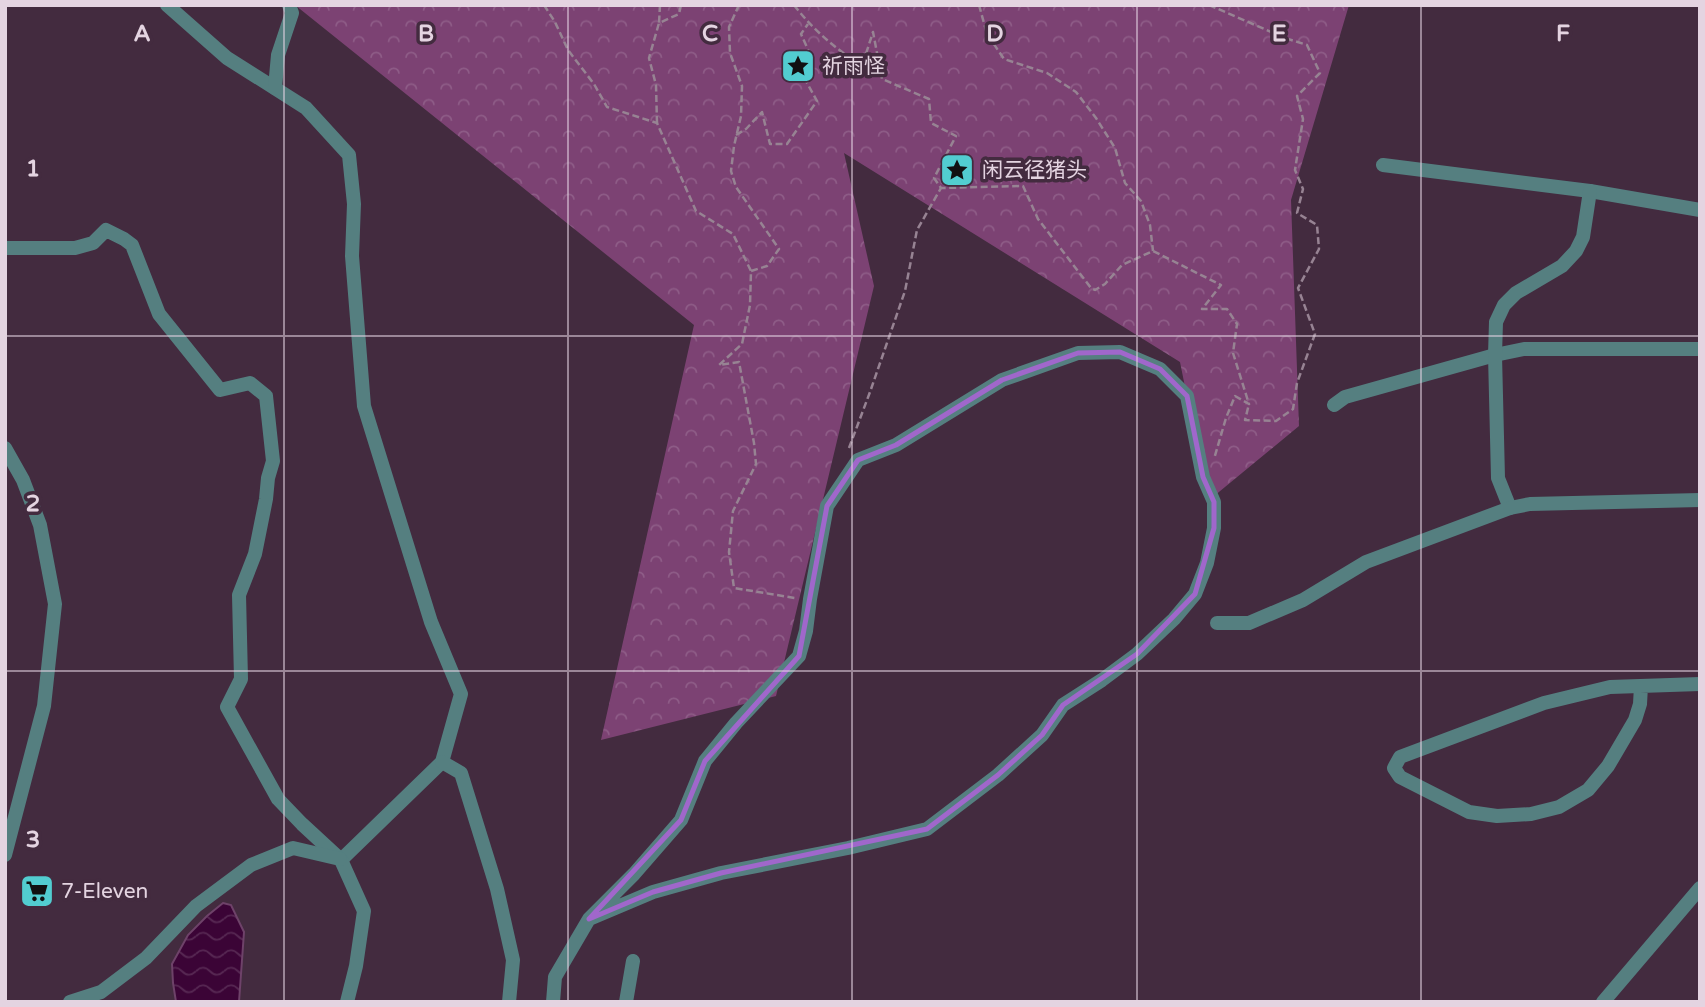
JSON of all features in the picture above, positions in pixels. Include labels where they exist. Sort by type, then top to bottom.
[{"type":"street","points":[[167,5],[227,58],[306,108],[349,155],[354,204],[352,256],[364,406],[431,622],[461,694],[443,762],[341,860]]},
{"type":"street","points":[[275,88],[278,55],[292,13],[289,5]]},
{"type":"street","points":[[1383,164],[1590,191],[1700,210]]},
{"type":"street","points":[[1510,508],[1498,478],[1496,322],[1504,305],[1516,293],[1562,265],[1576,251],[1583,237],[1590,191]]},
{"type":"street","points":[[5,248],[75,248],[93,243],[106,230],[124,239],[132,245],[159,314],[220,390],[250,383],[266,396],[273,461],[255,554],[239,595],[241,679],[227,707],[278,799],[341,860],[364,911],[356,966],[347,1002]]},
{"type":"street","points":[[1334,405],[1345,397],[1524,349],[1700,349]]},
{"type":"street","points":[[553,1002],[555,977],[589,919],[634,874],[681,820],[705,761],[736,723],[799,656],[806,631],[827,506],[858,460],[896,445],[1002,380],[1078,353],[1120,352],[1160,369],[1187,396],[1203,477],[1214,502],[1214,528],[1207,563],[1195,594],[1174,619],[1137,654],[1063,705],[1042,735],[998,775],[927,829],[721,873],[653,892],[589,919]]},
{"type":"street","points":[[5,447],[23,480],[40,524],[55,604],[44,706],[5,855]]},
{"type":"street","points":[[1217,623],[1249,623],[1303,600],[1366,562],[1510,508],[1530,504],[1700,500]]},
{"type":"street","points":[[1641,686],[1640,704],[1635,720],[1608,766],[1588,790],[1559,807],[1531,814],[1497,816],[1469,812],[1400,777],[1394,768],[1400,757],[1544,703],[1610,687],[1700,684]]},
{"type":"street","points":[[443,762],[461,773],[497,889],[513,960],[509,1002]]},
{"type":"street","points":[[70,1002],[101,992],[146,958],[196,906],[251,865],[293,848],[341,860]]},
{"type":"street","points":[[1607,1001],[1698,895]]},
{"type":"street","points":[[626,1002],[633,961]]},
{"type":"path","points":[[544,5],[568,50],[594,83],[607,107],[657,123]]},
{"type":"path","points":[[660,5],[659,23],[649,58],[656,85],[657,123],[696,211],[733,234],[751,271],[750,305],[742,344],[719,365],[739,362],[754,443],[755,464],[733,511],[729,552],[734,588],[785,598]]},
{"type":"path","points":[[659,23],[679,14],[681,5]]},
{"type":"path","points":[[739,5],[729,27],[730,53],[742,86],[741,116],[731,171],[736,187],[779,249],[767,265],[751,271]]},
{"type":"path","points":[[794,5],[808,24],[841,52],[862,65],[873,32],[882,79],[929,99],[930,123],[956,136],[934,178],[941,188]]},
{"type":"path","points":[[979,5],[987,34],[1004,59],[1047,73],[1076,92],[1096,118],[1115,148],[1125,183],[1141,201],[1150,225],[1153,251]]},
{"type":"path","points":[[1153,251],[1221,285],[1202,309],[1227,309],[1237,324],[1233,353],[1250,404],[1245,420],[1276,421],[1293,410],[1297,383],[1315,334],[1298,288],[1319,249],[1317,225],[1297,213],[1303,189],[1295,170],[1303,119],[1297,96],[1320,73],[1307,45],[1284,38],[1209,5]]},
{"type":"path","points":[[736,135],[746,129],[762,112],[770,144],[787,144],[817,101],[801,72],[810,54],[801,33],[808,24]]},
{"type":"path","points":[[941,188],[1023,186],[1038,219],[1095,290],[1105,284],[1122,265],[1153,251]]},
{"type":"path","points":[[846,455],[905,291],[917,230],[941,188]]},
{"type":"path","points":[[1203,477],[1216,456],[1235,396],[1250,404]]},
{"type":"highlighted area","points":[[1120,352],[1160,369],[1187,396],[1203,477],[1214,502],[1214,528],[1195,594],[1137,654],[1063,705],[1042,735],[998,775],[927,829],[721,873],[653,892],[589,919],[681,820],[705,761],[799,656],[827,506],[858,460],[896,445],[1002,380],[1078,353]]},
{"type":"green space","points":[[295,5],[1349,5],[1291,200],[1299,426],[1208,501],[1180,362],[844,153],[874,286],[776,696],[601,740],[694,325]]},
{"type":"water","points":[[223,903],[231,905],[244,932],[239,1002],[176,1002],[172,964],[188,935]]},
{"type":"place","name":"祈雨怪","points":[[798,66]]},
{"type":"place","name":"闲云径猪头","points":[[957,170]]},
{"type":"place","name":"7-Eleven","points":[[37,891]]}]
